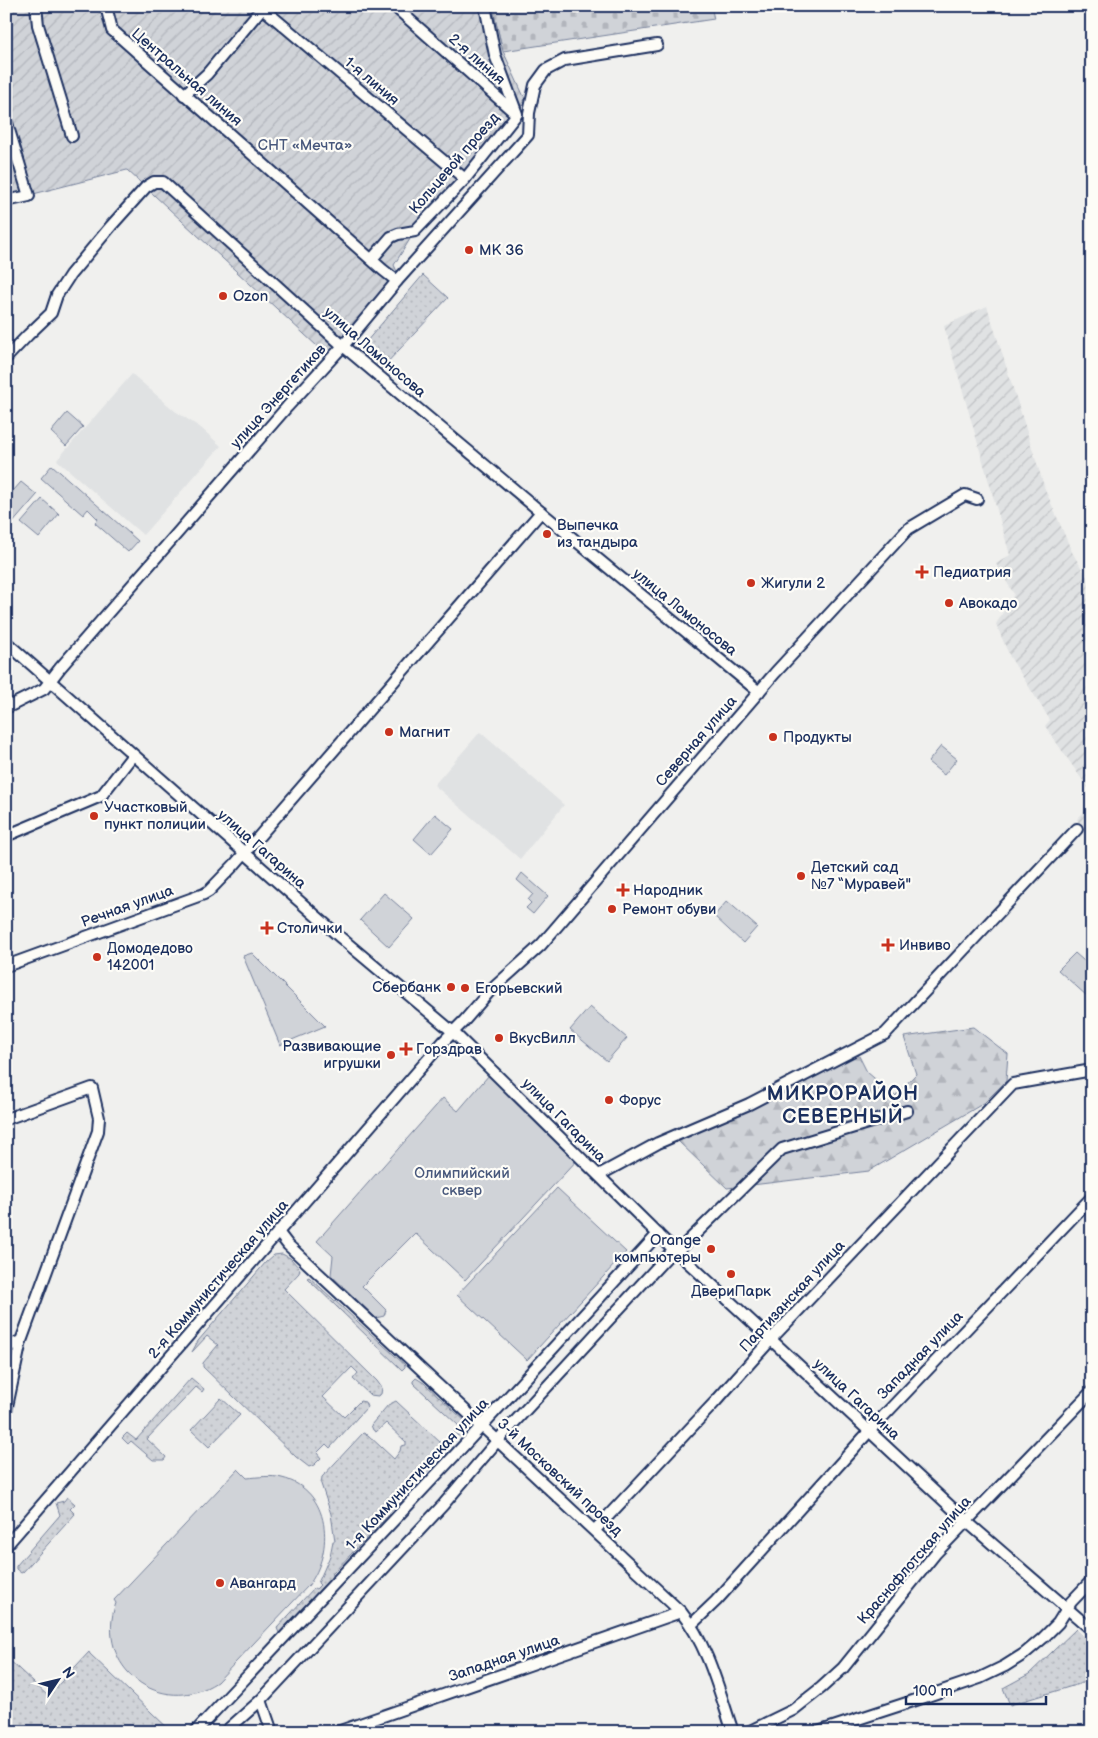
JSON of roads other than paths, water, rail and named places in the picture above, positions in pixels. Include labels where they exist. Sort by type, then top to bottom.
[{"type":"street","points":[[36,6],[38,25],[72,136]]},
{"type":"street","name":"Центральная линия","points":[[106,6],[112,30],[397,281]]},
{"type":"street","name":"2-я линия","points":[[394,6],[517,114]]},
{"type":"street","name":"Кольцевой проезд","points":[[372,259],[391,237],[415,231],[465,179],[517,114],[496,55],[485,6]]},
{"type":"street","points":[[184,95],[207,74],[261,7]]},
{"type":"street","name":"1-я линия","points":[[261,7],[465,179]]},
{"type":"street","name":"улица Энергетиков","points":[[51,682],[60,668],[281,414],[528,135],[529,113],[535,85],[546,70],[565,60],[657,45]]},
{"type":"street","points":[[6,120],[29,196],[6,201]]},
{"type":"street","name":"улица Ломоносова","points":[[6,358],[51,313],[57,295],[70,275],[111,226],[146,187],[154,182],[162,182],[343,346],[759,692]]},
{"type":"street","name":"Северная улица","points":[[453,1032],[489,992],[541,945],[781,666],[908,529],[965,495],[977,499]]},
{"type":"street","name":"Речная улица","points":[[6,966],[209,891],[245,853],[541,512]]},
{"type":"street","name":"улица Гагарина","points":[[6,642],[341,938],[453,1032],[658,1234],[770,1340],[966,1521],[1092,1630]]},
{"type":"street","points":[[6,708],[44,689],[51,682]]},
{"type":"street","points":[[6,836],[101,796],[133,755]]},
{"type":"street","points":[[598,1175],[658,1143],[749,1104],[885,1034],[1077,829]]},
{"type":"street","name":"2-я Коммунистическая улица","points":[[6,1546],[453,1032]]},
{"type":"street","name":"Партизанская улица","points":[[595,1530],[716,1401],[770,1340],[1013,1084],[1092,1070]]},
{"type":"street","points":[[6,1119],[92,1088],[99,1118],[98,1131],[22,1342],[6,1412]]},
{"type":"street","points":[[224,1732],[261,1700],[448,1499],[498,1440],[674,1249],[681,1248],[782,1149],[907,1111]]},
{"type":"street","name":"Западная улица","points":[[692,1624],[716,1601],[869,1431],[1092,1197]]},
{"type":"street","name":"3-й Московский проезд","points":[[278,1232],[288,1245],[595,1530],[692,1624],[704,1650],[733,1732]]},
{"type":"street","name":"1-я Коммунистическая улица","points":[[195,1732],[483,1425],[658,1234]]},
{"type":"street","points":[[6,1347],[22,1342]]},
{"type":"street","name":"Краснофлотская улица","points":[[748,1732],[792,1710],[843,1668],[935,1554],[1092,1391]]},
{"type":"street","points":[[818,1732],[980,1678],[1005,1666],[1038,1643],[1058,1623],[1067,1608],[1092,1580]]},
{"type":"street","name":"Западная улица","points":[[337,1732],[681,1612]]},
{"type":"street","points":[[261,1700],[272,1732]]},
{"type":"place","name":"МК 36","points":[[469,250]]},
{"type":"place","name":"Ozon","points":[[223,296]]},
{"type":"place","name":"Выпечка из тандыра","points":[[547,534]]},
{"type":"place","name":"Педиатрия","points":[[922,572]]},
{"type":"place","name":"Жигули 2","points":[[751,583]]},
{"type":"place","name":"Авокадо","points":[[949,603]]},
{"type":"place","name":"Магнит","points":[[389,732]]},
{"type":"place","name":"Продукты","points":[[773,737]]},
{"type":"place","name":"Участковый пункт полиции","points":[[94,816]]},
{"type":"place","name":"Детский сад №7 “Муравей\"","points":[[801,876]]},
{"type":"place","name":"Народник","points":[[623,890]]},
{"type":"place","name":"Ремонт обуви","points":[[612,909]]},
{"type":"place","name":"Столички","points":[[267,928]]},
{"type":"place","name":"Инвиво","points":[[888,945]]},
{"type":"place","name":"Домодедово 142001","points":[[97,957]]},
{"type":"place","name":"Сбербанк","points":[[451,987]]},
{"type":"place","name":"Егорьевский","points":[[465,988]]},
{"type":"place","name":"ВкусВилл","points":[[499,1038]]},
{"type":"place","name":"Горздрав","points":[[406,1049]]},
{"type":"place","name":"Развивающие игрушки","points":[[391,1055]]},
{"type":"place","name":"Форус","points":[[609,1100]]},
{"type":"place","name":"Orange компьютеры","points":[[711,1249]]},
{"type":"place","name":"ДвериПарк","points":[[731,1274]]},
{"type":"place","name":"Авангард","points":[[220,1583]]},
{"type":"district","name":"МИКРОРАЙОН СЕВЕРНЫЙ","points":[[843,1104]]},
{"type":"park label","name":"СНТ «Мечта»","points":[[305,145]]},
{"type":"park label","name":"Олимпийский сквер","points":[[462,1182]]}]
